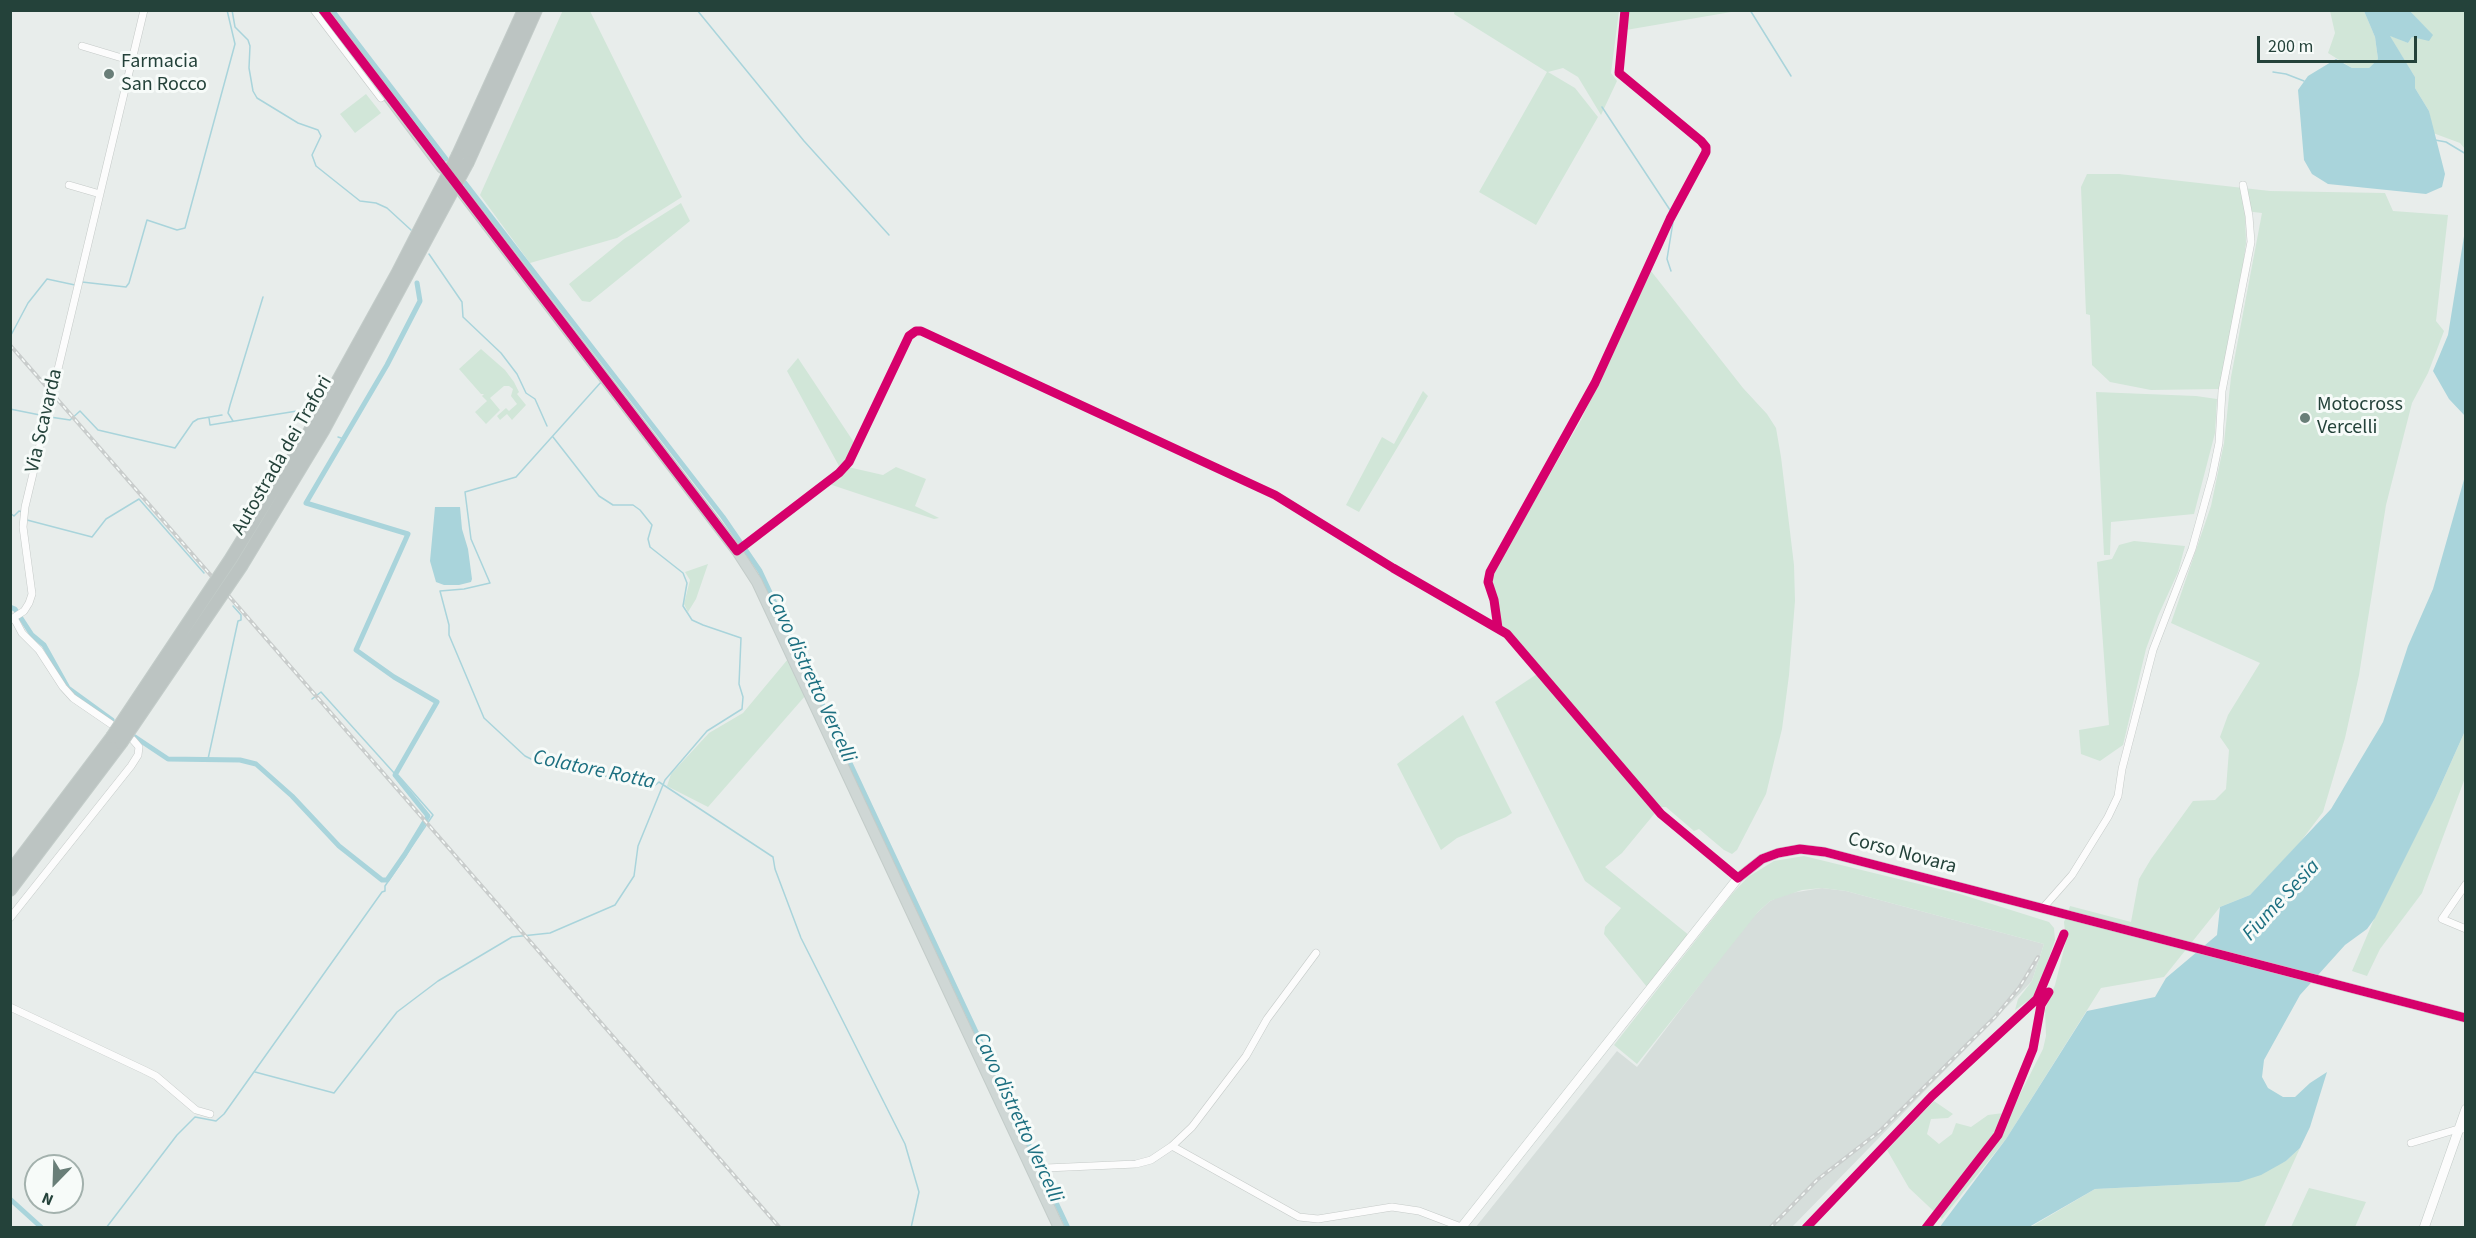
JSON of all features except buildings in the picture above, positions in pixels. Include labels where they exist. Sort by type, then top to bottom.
[{"type":"highway","name":"Autostrada dei Trafori","points":[[463,158],[524,10]]},
{"type":"highway","name":"Autostrada dei Trafori","points":[[10,890],[119,736],[314,424],[463,158],[536,10]]},
{"type":"highway","name":"Autostrada dei Trafori","points":[[10,872],[119,736]]},
{"type":"main road","points":[[323,10],[442,168]]},
{"type":"main road","points":[[460,191],[748,566],[1059,1227]]},
{"type":"main road","name":"Corso Novara","points":[[1461,1227],[1738,878],[1762,859],[1778,853],[1800,849],[1825,852],[2466,1018]]},
{"type":"main road","points":[[2424,1227],[2463,1125],[2466,1109]]},
{"type":"street","name":"Via Scavarda","points":[[13,618],[24,611],[32,594],[24,512],[144,10]]},
{"type":"street","points":[[314,10],[381,98]]},
{"type":"street","points":[[82,46],[132,61]]},
{"type":"street","points":[[69,185],[100,194]]},
{"type":"street","points":[[2042,909],[2072,875],[2108,817],[2118,796],[2122,769],[2153,650],[2192,549],[2219,443],[2222,391],[2251,242],[2243,185]]},
{"type":"street","points":[[10,918],[132,766],[138,755],[139,747],[119,736],[73,698],[13,618]]},
{"type":"street","points":[[2466,884],[2442,919],[2466,929]]},
{"type":"street","points":[[1035,1172],[1047,1168],[1136,1164],[1151,1160],[1172,1146],[1192,1127],[1246,1056],[1267,1019],[1316,953]]},
{"type":"street","points":[[10,1007],[156,1076],[196,1110],[210,1114]]},
{"type":"street","points":[[2411,1143],[2463,1125]]},
{"type":"street","points":[[1172,1146],[1299,1217],[1318,1219],[1392,1207],[1419,1211],[1461,1227]]},
{"type":"shaded area","points":[[1822,888],[1846,891],[2044,944],[2032,981],[1792,1227],[1475,1228],[1617,1051],[1637,1067],[1745,925],[1758,912],[1770,901],[1785,894]]},
{"type":"green space","points":[[563,10],[590,11],[682,197],[617,238],[530,263],[480,195]]},
{"type":"green space","points":[[1455,10],[1619,11],[1611,73],[1617,81],[1601,115],[1578,77],[1563,68],[1548,72],[1575,88],[1598,117],[1536,225],[1479,192],[1547,72],[1454,14]]},
{"type":"green space","points":[[1629,10],[1737,11],[1626,30]]},
{"type":"green space","points":[[2330,11],[2364,11],[2375,37],[2378,59],[2369,68],[2352,68],[2328,53],[2335,33]]},
{"type":"green space","points":[[2410,11],[2465,11],[2465,149],[2460,143],[2433,133],[2429,111],[2415,88],[2415,77],[2389,35],[2408,43],[2412,37],[2432,35]]},
{"type":"green space","points":[[366,94],[381,113],[355,133],[340,114]]},
{"type":"green space","name":"Motocross Vercelli","points":[[2087,174],[2119,174],[2270,191],[2385,193],[2393,211],[2448,215],[2436,321],[2444,331],[2428,373],[2412,403],[2386,505],[2359,675],[2345,738],[2323,812],[2298,845],[2250,895],[2220,907],[2164,977],[2101,988],[2006,1139],[1942,1219],[1909,1188],[1887,1150],[1934,1101],[1953,1114],[1948,1118],[1931,1119],[1927,1134],[1939,1144],[1952,1134],[1956,1123],[1971,1127],[1988,1115],[2011,1112],[2043,1049],[2046,1036],[2045,1010],[2055,985],[2066,941],[2064,922],[2070,906],[2131,922],[2139,879],[2151,859],[2193,801],[2215,800],[2226,789],[2229,750],[2220,737],[2228,715],[2260,663],[2171,623],[2211,506],[2224,443],[2231,377],[2262,213],[2245,211],[2246,243],[2243,266],[2219,389],[2151,390],[2110,382],[2092,365],[2090,315],[2086,314],[2081,187]]},
{"type":"green space","points":[[681,203],[690,221],[590,302],[582,301],[569,284],[624,239]]},
{"type":"green space","points":[[1651,271],[1743,388],[1767,414],[1776,428],[1781,457],[1794,565],[1795,601],[1789,675],[1782,729],[1766,794],[1737,850],[1732,854],[1699,829],[1694,831],[1666,807],[1660,807],[1510,631],[1502,626],[1496,594],[1490,578],[1581,420]]},
{"type":"green space","points":[[481,349],[505,370],[519,392],[517,394],[526,405],[512,420],[507,414],[500,420],[497,416],[506,408],[509,411],[517,404],[511,396],[513,389],[509,386],[504,386],[490,398],[500,410],[486,424],[475,412],[487,401],[482,396],[484,394],[481,394],[459,369]]},
{"type":"green space","points":[[798,358],[855,444],[848,457],[839,466],[787,371]]},
{"type":"green space","points":[[1423,391],[1428,396],[1359,512],[1346,505],[1382,437],[1394,444]]},
{"type":"green space","points":[[2096,392],[2217,399],[2215,433],[2194,514],[2111,522],[2110,555],[2104,555]]},
{"type":"green space","points":[[848,467],[883,475],[896,467],[926,479],[915,506],[939,518],[934,519],[829,484],[841,478]]},
{"type":"green space","points":[[2134,541],[2185,546],[2178,572],[2146,649],[2123,745],[2100,761],[2081,754],[2079,730],[2109,725],[2097,562],[2112,559],[2119,545]]},
{"type":"green space","points":[[708,564],[696,599],[688,612],[684,604],[690,580],[685,572]]},
{"type":"green space","points":[[788,659],[806,695],[708,807],[667,786],[671,774],[709,733],[743,713]]},
{"type":"green space","points":[[1537,674],[1655,813],[1622,853],[1605,867],[1690,936],[1647,987],[1604,934],[1605,927],[1621,908],[1585,881],[1495,702]]},
{"type":"green space","points":[[1463,715],[1512,813],[1457,838],[1441,850],[1397,764]]},
{"type":"green space","points":[[2465,731],[2465,778],[2422,893],[2380,949],[2367,976],[2352,971],[2383,898],[2435,798]]},
{"type":"green space","points":[[1804,856],[1960,894],[2049,922],[2054,928],[2055,940],[2036,995],[2015,1010],[2018,999],[2032,981],[2044,944],[1846,891],[1822,888],[1802,890],[1770,901],[1758,912],[1637,1064],[1614,1045],[1732,894],[1748,877],[1774,861]]},
{"type":"green space","points":[[2300,1148],[2264,1227],[2029,1228],[2095,1189],[2239,1182],[2286,1161]]},
{"type":"green space","points":[[2309,1188],[2366,1202],[2355,1227],[2291,1227]]},
{"type":"water","points":[[2364,11],[2410,11],[2433,35],[2429,41],[2412,37],[2408,43],[2390,36],[2415,77],[2415,88],[2429,111],[2445,174],[2442,187],[2426,194],[2328,184],[2312,174],[2304,160],[2298,90],[2308,76],[2336,59],[2352,68],[2369,68],[2378,59],[2375,37]]},
{"type":"water","points":[[2465,230],[2466,416],[2449,399],[2433,371],[2448,335]]},
{"type":"water","name":"Fiume Sesia","points":[[2465,476],[2465,731],[2435,798],[2375,918],[2367,929],[2345,945],[2300,995],[2264,1060],[2262,1077],[2268,1088],[2283,1097],[2295,1097],[2327,1072],[2310,1127],[2300,1148],[2286,1161],[2261,1175],[2239,1182],[2095,1189],[2029,1227],[1939,1228],[2006,1139],[2087,1011],[2155,997],[2166,978],[2217,935],[2220,907],[2250,895],[2331,809],[2383,722],[2408,646],[2433,589]]},
{"type":"water","points":[[435,507],[460,507],[462,529],[468,549],[471,582],[444,585],[436,582],[430,561]]},
{"type":"waterway","points":[[82,282],[126,287],[147,220],[177,230],[185,228],[235,44],[227,10]]},
{"type":"waterway","points":[[232,10],[235,27],[248,40],[250,46],[249,68],[253,91],[257,98],[298,123],[318,130],[321,136],[312,155],[316,166],[360,201],[376,203],[387,208],[411,230]]},
{"type":"waterway","name":"Cavo distretto Vercelli","points":[[332,10],[446,159]]},
{"type":"waterway","points":[[697,10],[804,141],[889,235]]},
{"type":"waterway","points":[[1750,10],[1791,76]]},
{"type":"waterway","points":[[2273,72],[2304,81]]},
{"type":"waterway","points":[[1602,107],[1670,210]]},
{"type":"waterway","points":[[2435,140],[2446,142],[2466,154]]},
{"type":"waterway","name":"Cavo distretto Vercelli","points":[[465,183],[723,517],[760,571],[1068,1228]]},
{"type":"waterway","points":[[1671,271],[1667,259],[1674,216]]},
{"type":"waterway","points":[[429,254],[462,302],[463,317],[501,353],[517,374],[526,393],[535,399],[547,426]]},
{"type":"waterway","points":[[10,337],[28,303],[47,279],[75,285]]},
{"type":"waterway","points":[[135,737],[168,759],[240,760],[256,764],[292,796],[339,846],[382,880],[387,880],[405,854],[428,816],[395,775],[437,702],[394,677],[356,650],[408,534],[306,503],[387,365],[420,301],[417,283]]},
{"type":"waterway","points":[[233,421],[228,413],[263,297]]},
{"type":"waterway","name":"Colatore Rotta","points":[[602,381],[516,477],[465,492],[471,539],[490,583],[464,589],[440,591],[449,625],[449,635],[484,718],[525,756],[653,787],[659,782],[773,857],[775,869],[801,938],[905,1144],[919,1192],[911,1228]]},
{"type":"waterway","points":[[10,409],[45,416]]},
{"type":"waterway","points":[[50,417],[70,420],[80,411],[98,430],[175,448],[193,422],[222,415]]},
{"type":"waterway","points":[[209,418],[210,425],[297,411],[303,417]]},
{"type":"waterway","points":[[338,437],[344,439]]},
{"type":"waterway","points":[[255,1072],[334,1093],[397,1012],[438,981],[512,937],[550,933],[615,905],[634,876],[638,846],[665,780],[707,731],[742,709],[743,697],[739,684],[741,638],[692,620],[683,606],[687,583],[683,573],[650,547],[648,539],[652,525],[633,505],[613,505],[599,496],[553,437]]},
{"type":"waterway","points":[[27,516],[27,520],[92,537],[106,519],[139,499],[204,573]]},
{"type":"waterway","points":[[10,513],[14,516],[19,511],[23,512]]},
{"type":"waterway","points":[[208,759],[238,621],[241,620],[241,615],[233,606]]},
{"type":"waterway","points":[[10,607],[15,609],[32,635],[44,645],[68,688],[112,720]]},
{"type":"waterway","points":[[312,699],[321,692],[395,774]]},
{"type":"waterway","points":[[106,1228],[177,1135],[195,1117],[216,1121],[224,1114],[382,892],[385,891],[385,886],[433,815],[398,775]]},
{"type":"waterway","points":[[10,1199],[42,1228]]},
{"type":"railway","points":[[10,345],[780,1228]]},
{"type":"railway","points":[[1770,1228],[1817,1180],[1880,1131],[1995,1017],[2019,988],[2038,957]]},
{"type":"cycle path","points":[[323,10],[737,551],[839,473],[849,462],[909,336],[916,331],[921,331],[1275,495],[1393,568],[1507,634],[1661,814],[1738,878],[1762,859],[1778,853],[1800,849],[1825,852],[2466,1018]]},
{"type":"cycle path","points":[[1498,628],[1494,600],[1488,582],[1490,572],[1595,383],[1670,219],[1706,152],[1706,147],[1701,141],[1619,73],[1625,10]]},
{"type":"cycle path","points":[[1806,1228],[1932,1096],[2037,999],[2064,934]]},
{"type":"cycle path","points":[[1926,1228],[1998,1135],[2033,1049],[2041,1005],[2049,992]]},
{"type":"place","name":"Farmacia San Rocco","points":[[109,74]]},
{"type":"place","name":"Motocross Vercelli","points":[[2305,418]]}]
